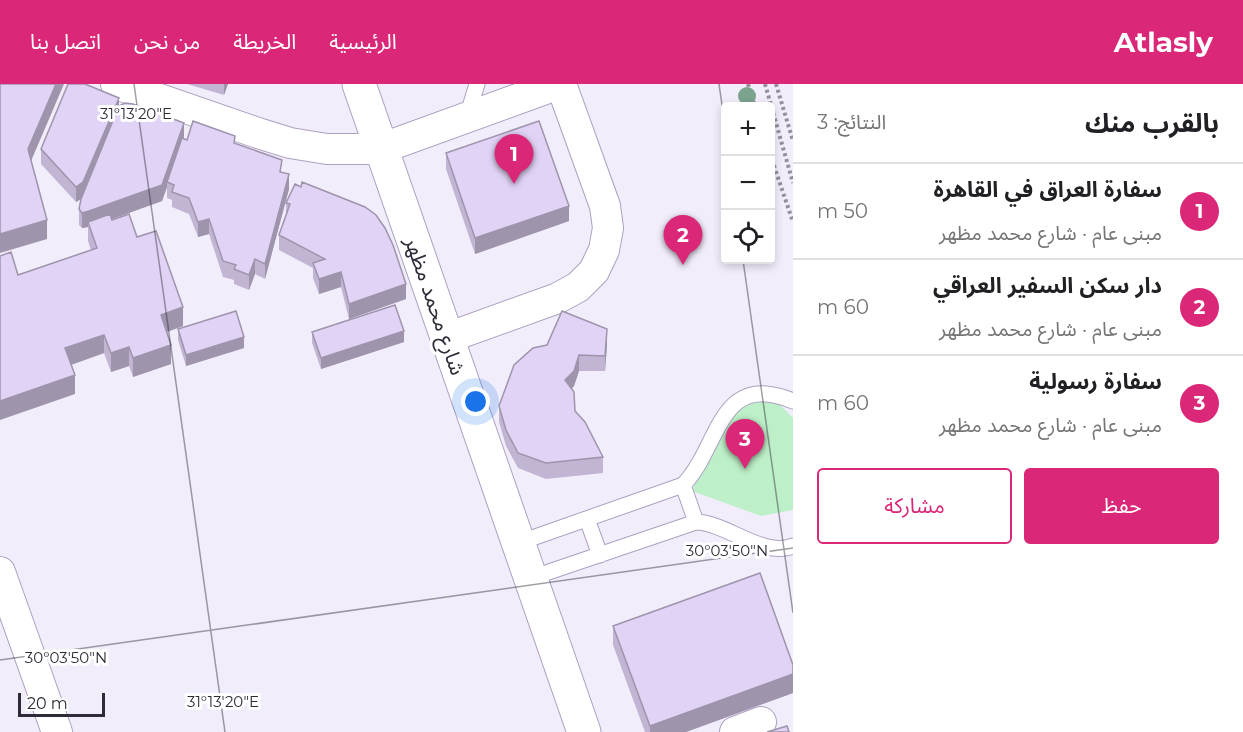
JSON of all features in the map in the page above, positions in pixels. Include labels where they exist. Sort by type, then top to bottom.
[{"type":"street","name":"شارع محمد مظهر","points":[[359,84],[584,732]]},
{"type":"street","points":[[127,86],[290,143],[327,149],[380,149],[560,84],[605,206],[608,228],[604,250],[594,271],[578,287],[558,298],[447,338]]},
{"type":"street","points":[[0,572],[57,732]]},
{"type":"lane","points":[[467,117],[477,84]]},
{"type":"lane","points":[[518,543],[683,485],[699,465],[723,416],[736,402],[754,394],[774,394],[793,401]]},
{"type":"lane","points":[[683,485],[696,522]]},
{"type":"lane","points":[[587,519],[600,555]]},
{"type":"lane","points":[[531,578],[696,522],[719,526],[761,546],[788,548],[793,546]]},
{"type":"path","points":[[748,84],[754,102]]},
{"type":"path","points":[[765,84],[793,183]]},
{"type":"path","points":[[776,84],[793,141]]},
{"type":"path","points":[[772,156],[793,222]]},
{"type":"green space","points":[[736,402],[777,402],[793,418],[793,510],[761,516],[692,491],[711,447]]},
{"type":"building","points":[[0,84],[56,84],[28,149],[47,220],[0,234]]},
{"type":"building","points":[[68,84],[85,84],[119,98],[83,182],[76,187],[41,149]]},
{"type":"building","points":[[125,103],[184,123],[162,185],[82,213],[79,209],[81,199],[119,106]]},
{"type":"building","points":[[193,121],[235,136],[234,143],[282,160],[280,172],[289,174],[265,264],[255,259],[249,275],[234,269],[236,265],[223,261],[209,219],[198,222],[189,198],[172,192],[174,185],[167,182],[182,138],[187,140]]},
{"type":"building","points":[[539,121],[569,206],[475,238],[446,153]]},
{"type":"building","points":[[302,182],[365,207],[376,215],[393,245],[406,284],[349,304],[341,272],[319,279],[313,263],[325,259],[279,235],[290,204],[286,203],[295,184],[301,187]]},
{"type":"building","points":[[110,214],[112,220],[129,214],[137,237],[156,231],[183,307],[161,315],[171,345],[133,358],[129,347],[111,353],[104,335],[65,348],[75,375],[0,401],[0,256],[11,252],[18,275],[97,248],[88,222]]},
{"type":"building","points":[[395,305],[404,331],[321,358],[312,332]]},
{"type":"building","points":[[236,311],[244,337],[186,355],[178,329]]},
{"type":"building","points":[[562,311],[607,329],[605,356],[579,355],[574,371],[565,380],[574,392],[575,411],[585,422],[603,457],[546,463],[518,453],[506,430],[499,406],[514,365],[533,348],[547,345]]},
{"type":"building","points":[[760,573],[793,665],[793,674],[650,726],[613,626]]},
{"type":"building","points":[[787,726],[789,732],[767,732]]},
{"type":"place","name":"سفارة العراق في القاهرة","points":[[514,184]]},
{"type":"place","name":"دار سكن السفير العراقي","points":[[683,265]]},
{"type":"place","name":"سفارة رسولية","points":[[745,469]]}]
